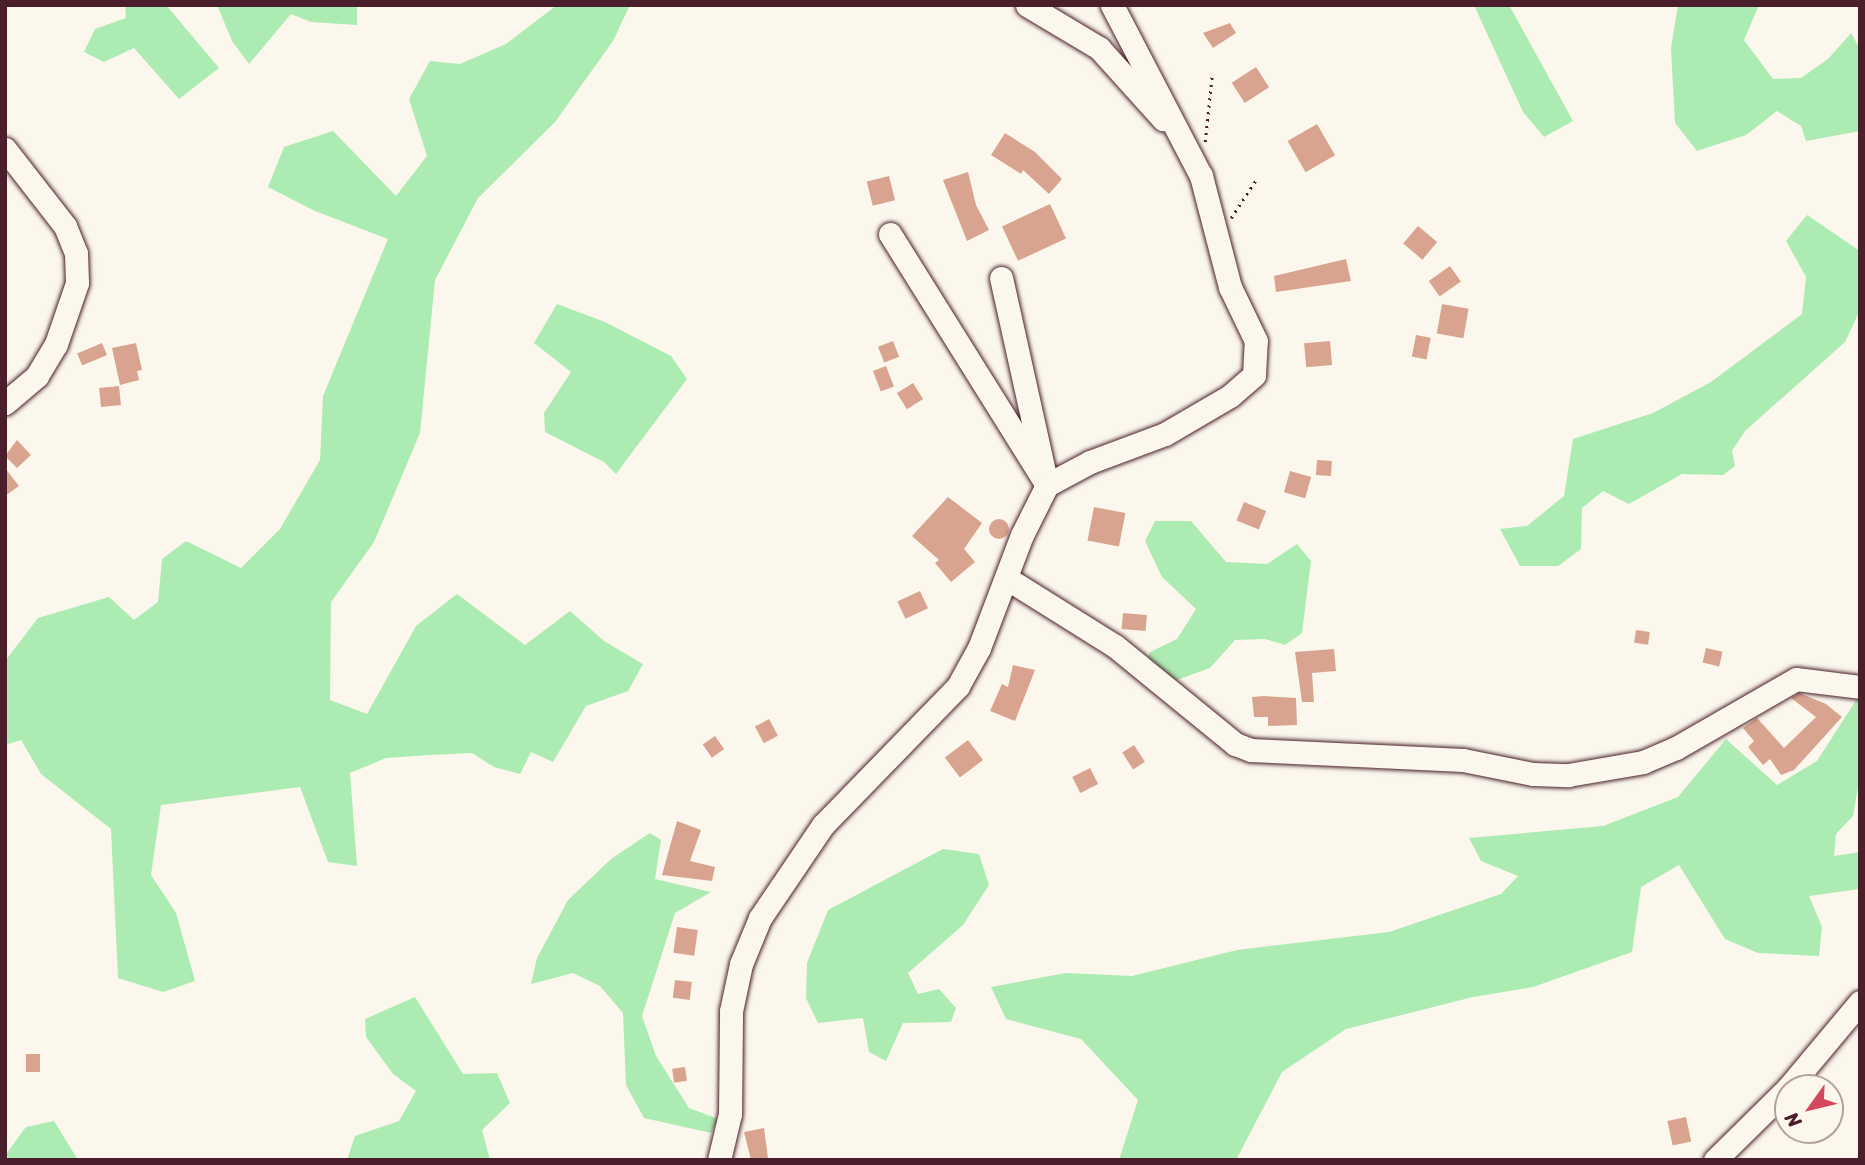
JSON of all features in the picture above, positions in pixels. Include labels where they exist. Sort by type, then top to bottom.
[{"type":"street","points":[[1027,5],[1099,48],[1181,135]]},
{"type":"street","points":[[719,1160],[730,1114],[731,1011],[741,964],[760,918],[823,825],[958,686],[1008,579],[1022,535],[1046,485],[1090,462],[1165,434],[1230,397],[1254,375],[1256,341],[1230,287],[1215,241],[1201,176],[1112,5]]},
{"type":"street","points":[[5,149],[65,226],[76,253],[77,283],[50,355],[37,376],[5,403]]},
{"type":"street","points":[[890,234],[1046,485]]},
{"type":"street","points":[[1001,278],[1046,485]]},
{"type":"street","points":[[1008,579],[1115,646],[1235,744],[1251,750],[1463,760],[1532,774],[1568,775],[1643,762],[1676,748],[1796,679],[1860,687]]},
{"type":"street","points":[[1800,1074],[1860,1003]]},
{"type":"street","points":[[1715,1160],[1774,1102]]},
{"type":"path","points":[[1201,176],[1212,75]]},
{"type":"path","points":[[1215,241],[1256,180]]},
{"type":"green space","points":[[125,5],[166,5],[219,68],[179,99],[134,48],[104,62],[84,52],[95,29],[126,18]]},
{"type":"green space","points":[[217,5],[357,5],[357,25],[311,22],[291,14],[249,64],[232,41]]},
{"type":"green space","points":[[557,5],[630,5],[613,41],[555,122],[478,198],[435,280],[420,433],[374,542],[331,602],[330,700],[367,714],[416,626],[457,594],[525,645],[570,611],[604,641],[643,664],[628,691],[586,706],[553,762],[531,752],[520,774],[494,767],[472,753],[429,755],[386,758],[350,773],[357,866],[328,862],[300,787],[161,805],[151,875],[176,913],[195,981],[163,992],[118,978],[111,829],[41,774],[21,740],[5,745],[5,661],[38,618],[109,597],[134,620],[158,602],[162,559],[186,541],[241,568],[280,529],[320,460],[323,396],[388,239],[315,211],[268,187],[284,147],[333,131],[396,196],[427,156],[409,99],[430,61],[460,64],[506,44]]},
{"type":"green space","points":[[1474,5],[1509,5],[1573,121],[1544,137],[1523,112]]},
{"type":"green space","points":[[1678,5],[1759,5],[1744,40],[1773,79],[1801,78],[1828,59],[1851,33],[1860,49],[1860,131],[1806,141],[1801,126],[1777,111],[1746,135],[1697,151],[1675,123],[1671,48]]},
{"type":"green space","points":[[1807,215],[1860,251],[1860,310],[1845,342],[1745,431],[1732,451],[1735,466],[1723,475],[1682,474],[1629,504],[1603,491],[1582,508],[1581,549],[1558,566],[1520,566],[1500,529],[1527,526],[1564,496],[1573,439],[1653,413],[1711,382],[1802,314],[1806,277],[1786,241]]},
{"type":"green space","points":[[557,304],[605,322],[671,356],[687,379],[616,474],[604,462],[545,432],[544,413],[571,372],[534,343]]},
{"type":"green space","points":[[1155,521],[1191,521],[1226,562],[1267,564],[1297,544],[1311,561],[1302,633],[1285,645],[1265,639],[1235,640],[1210,668],[1171,682],[1143,666],[1150,652],[1177,639],[1196,609],[1162,577],[1145,541]]},
{"type":"green space","points":[[1860,694],[1860,776],[1853,816],[1836,834],[1834,856],[1860,852],[1860,889],[1809,896],[1822,927],[1819,956],[1758,953],[1725,939],[1679,865],[1641,887],[1632,952],[1533,987],[1473,997],[1346,1029],[1282,1072],[1236,1160],[1119,1160],[1138,1100],[1081,1039],[1006,1019],[991,987],[1066,973],[1132,976],[1237,950],[1389,932],[1501,894],[1518,876],[1481,861],[1469,838],[1603,826],[1678,797],[1726,739],[1777,785],[1817,761]]},
{"type":"green space","points":[[650,833],[661,840],[655,879],[711,892],[675,913],[642,1016],[656,1056],[689,1108],[718,1119],[711,1133],[644,1118],[626,1085],[623,1013],[600,986],[573,973],[531,984],[537,958],[568,900],[611,859]]},
{"type":"green space","points":[[943,849],[979,854],[989,885],[963,925],[908,973],[918,994],[939,989],[956,1008],[951,1022],[903,1023],[886,1061],[869,1052],[863,1018],[818,1023],[806,998],[807,963],[828,910]]},
{"type":"green space","points":[[415,997],[463,1074],[497,1073],[510,1103],[482,1130],[490,1160],[347,1160],[355,1136],[399,1121],[416,1091],[393,1074],[366,1037],[365,1019]]},
{"type":"green space","points":[[54,1121],[78,1160],[9,1160],[6,1154],[26,1127]]},
{"type":"building","points":[[1230,23],[1236,33],[1213,48],[1203,33]]},
{"type":"building","points":[[1256,67],[1269,87],[1245,103],[1232,83]]},
{"type":"building","points":[[1317,124],[1335,155],[1306,172],[1288,141]]},
{"type":"building","points":[[1005,133],[1035,152],[1062,179],[1049,194],[1023,170],[1021,174],[991,155]]},
{"type":"building","points":[[968,172],[976,205],[989,230],[967,241],[943,180]]},
{"type":"building","points":[[889,176],[895,200],[873,206],[867,182]]},
{"type":"building","points":[[1050,204],[1066,238],[1018,261],[1002,226]]},
{"type":"building","points":[[1418,226],[1437,242],[1422,260],[1403,244]]},
{"type":"building","points":[[1346,259],[1351,281],[1276,292],[1274,276]]},
{"type":"building","points":[[1450,266],[1461,282],[1440,296],[1429,281]]},
{"type":"building","points":[[1442,304],[1469,309],[1463,338],[1437,334]]},
{"type":"building","points":[[1416,335],[1431,338],[1427,359],[1412,357]]},
{"type":"building","points":[[893,341],[899,357],[884,363],[878,347]]},
{"type":"building","points":[[1330,341],[1332,365],[1306,367],[1304,343]]},
{"type":"building","points":[[102,343],[107,355],[82,366],[77,354]]},
{"type":"building","points":[[136,343],[142,370],[137,371],[139,380],[120,385],[112,348]]},
{"type":"building","points":[[886,366],[894,387],[881,392],[873,371]]},
{"type":"building","points":[[913,383],[923,399],[907,409],[897,393]]},
{"type":"building","points":[[119,386],[121,405],[101,407],[99,388]]},
{"type":"building","points":[[17,440],[31,455],[17,468],[5,456]]},
{"type":"building","points":[[1317,460],[1332,461],[1331,476],[1316,475]]},
{"type":"building","points":[[5,468],[19,486],[5,496]]},
{"type":"building","points":[[1290,471],[1311,477],[1305,498],[1284,492]]},
{"type":"building","points":[[948,497],[982,523],[964,549],[975,562],[951,582],[935,563],[939,560],[912,536]]},
{"type":"building","points":[[1244,502],[1266,511],[1259,530],[1237,521]]},
{"type":"building","points":[[1094,507],[1125,513],[1119,546],[1088,540]]},
{"type":"building","points":[[995,519],[1003,519],[1009,529],[1003,539],[995,539],[989,533],[989,525]]},
{"type":"building","points":[[920,591],[928,608],[905,619],[897,602]]},
{"type":"building","points":[[1123,613],[1147,615],[1146,631],[1122,629]]},
{"type":"building","points":[[1636,630],[1650,632],[1648,645],[1634,643]]},
{"type":"building","points":[[1706,648],[1723,652],[1719,666],[1703,663]]},
{"type":"building","points":[[1334,649],[1336,671],[1312,673],[1314,702],[1302,702],[1295,652]]},
{"type":"building","points":[[1013,665],[1035,670],[1015,721],[990,711],[1002,684],[1008,687]]},
{"type":"building","points":[[1799,693],[1826,704],[1842,717],[1794,770],[1781,775],[1770,759],[1763,765],[1748,747],[1754,741],[1743,728],[1757,718],[1784,748],[1816,717],[1791,698]]},
{"type":"building","points":[[1252,697],[1296,698],[1297,725],[1268,726],[1268,717],[1254,717]]},
{"type":"building","points":[[769,719],[778,736],[764,743],[755,727]]},
{"type":"building","points":[[715,736],[724,749],[712,758],[703,745]]},
{"type":"building","points":[[968,740],[983,760],[960,777],[945,757]]},
{"type":"building","points":[[1134,745],[1145,762],[1133,769],[1122,753]]},
{"type":"building","points":[[1090,768],[1098,784],[1080,793],[1072,777]]},
{"type":"building","points":[[677,821],[701,830],[690,861],[715,867],[712,881],[662,875]]},
{"type":"building","points":[[677,927],[698,930],[694,956],[673,953]]},
{"type":"building","points":[[675,980],[692,982],[690,1000],[673,998]]},
{"type":"building","points":[[26,1054],[40,1054],[40,1072],[26,1072]]},
{"type":"building","points":[[685,1067],[687,1081],[674,1083],[672,1069]]},
{"type":"building","points":[[1686,1117],[1691,1141],[1673,1145],[1667,1121]]},
{"type":"building","points":[[764,1128],[768,1158],[751,1160],[744,1132]]}]
